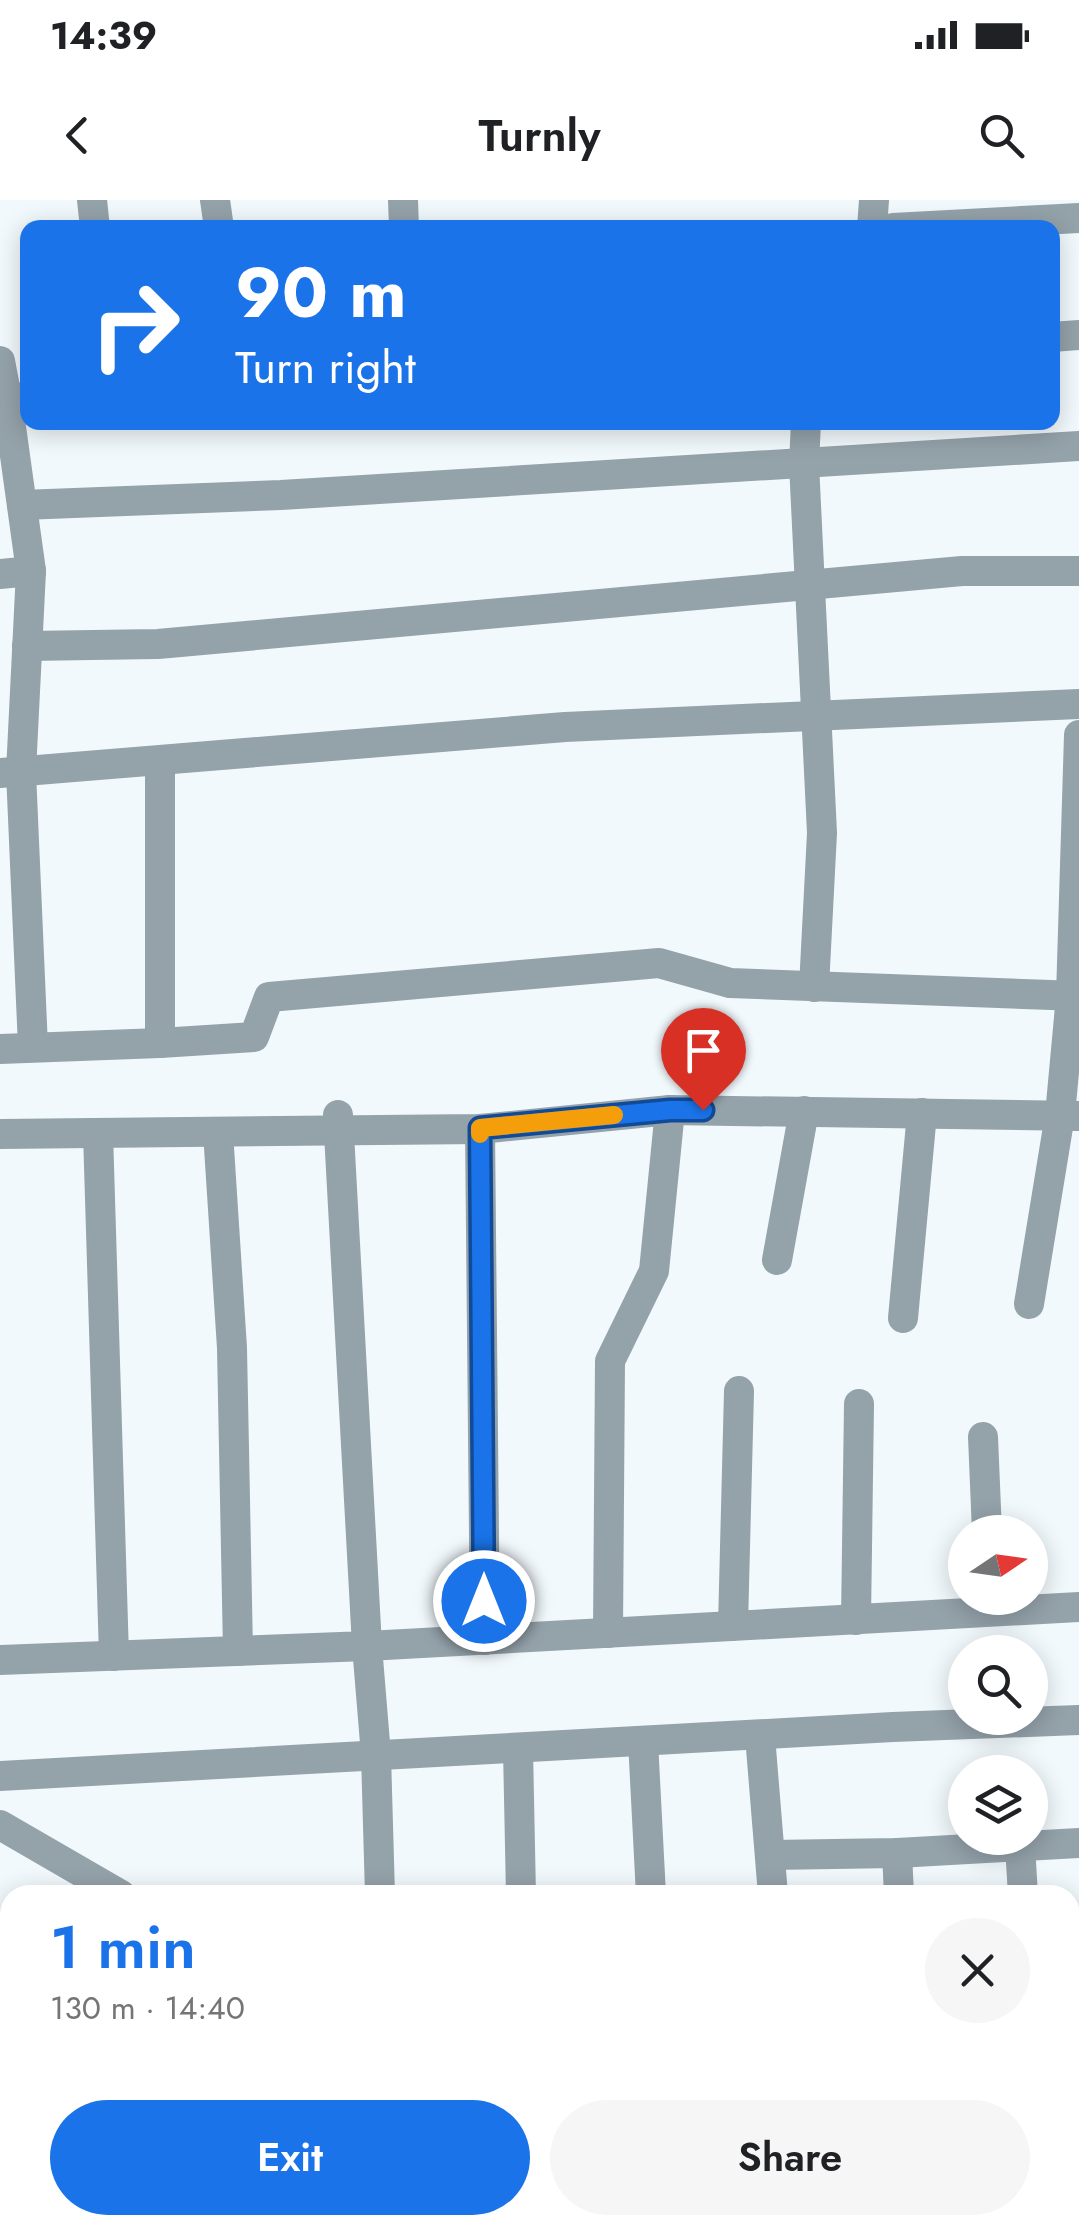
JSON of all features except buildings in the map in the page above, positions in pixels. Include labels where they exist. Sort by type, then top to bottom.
[{"type":"street","points":[[1042,220],[1079,218]]},
{"type":"street","points":[[0,361],[17,397],[22,505],[31,571],[27,646],[10,773],[33,1047]]},
{"type":"street","points":[[806,430],[822,833],[814,987]]},
{"type":"street","points":[[22,505],[280,496],[1079,446]]},
{"type":"street","points":[[27,646],[178,642],[962,571],[1079,570]]},
{"type":"street","points":[[0,574],[31,571]]},
{"type":"street","points":[[10,773],[564,727],[1079,704]]},
{"type":"street","points":[[1029,1304],[1069,1116],[1079,735]]},
{"type":"street","points":[[160,762],[160,1043]]},
{"type":"street","points":[[0,1049],[254,1037],[270,997],[658,964],[730,984],[1075,996]]},
{"type":"street","points":[[0,1134],[218,1132],[339,1122],[480,1128],[670,1110],[1069,1116]]},
{"type":"street","points":[[608,1633],[610,1361],[654,1270],[670,1110]]},
{"type":"street","points":[[778,1260],[804,1111]]},
{"type":"street","points":[[903,1318],[922,1113]]},
{"type":"street","points":[[339,1122],[376,1755],[380,1885]]},
{"type":"street","points":[[480,1128],[485,1640]]},
{"type":"street","points":[[218,1132],[232,1348],[238,1651]]},
{"type":"street","points":[[98,1133],[114,1656]]},
{"type":"street","points":[[734,1626],[739,1391]]},
{"type":"street","points":[[856,1620],[859,1404]]},
{"type":"street","points":[[983,1437],[986,1515]]},
{"type":"street","points":[[1048,1607],[1079,1608]]},
{"type":"street","points":[[0,1660],[485,1640],[856,1620],[948,1610]]},
{"type":"street","points":[[0,1776],[893,1726],[1079,1720]]},
{"type":"street","points":[[760,1736],[773,1885]]},
{"type":"street","points":[[644,1741],[651,1885]]},
{"type":"street","points":[[518,1749],[521,1885]]},
{"type":"street","points":[[0,1825],[104,1885]]},
{"type":"street","points":[[1048,1845],[1079,1843]]},
{"type":"street","points":[[771,1855],[948,1850]]},
{"type":"street","points":[[897,1853],[899,1885]]},
{"type":"street","points":[[1021,1855],[1022,1885]]},
{"type":"slow traffic","points":[[480,1134],[480,1128],[614,1115]]},
{"type":"route","points":[[484,1601],[480,1128],[703,1110]]}]
